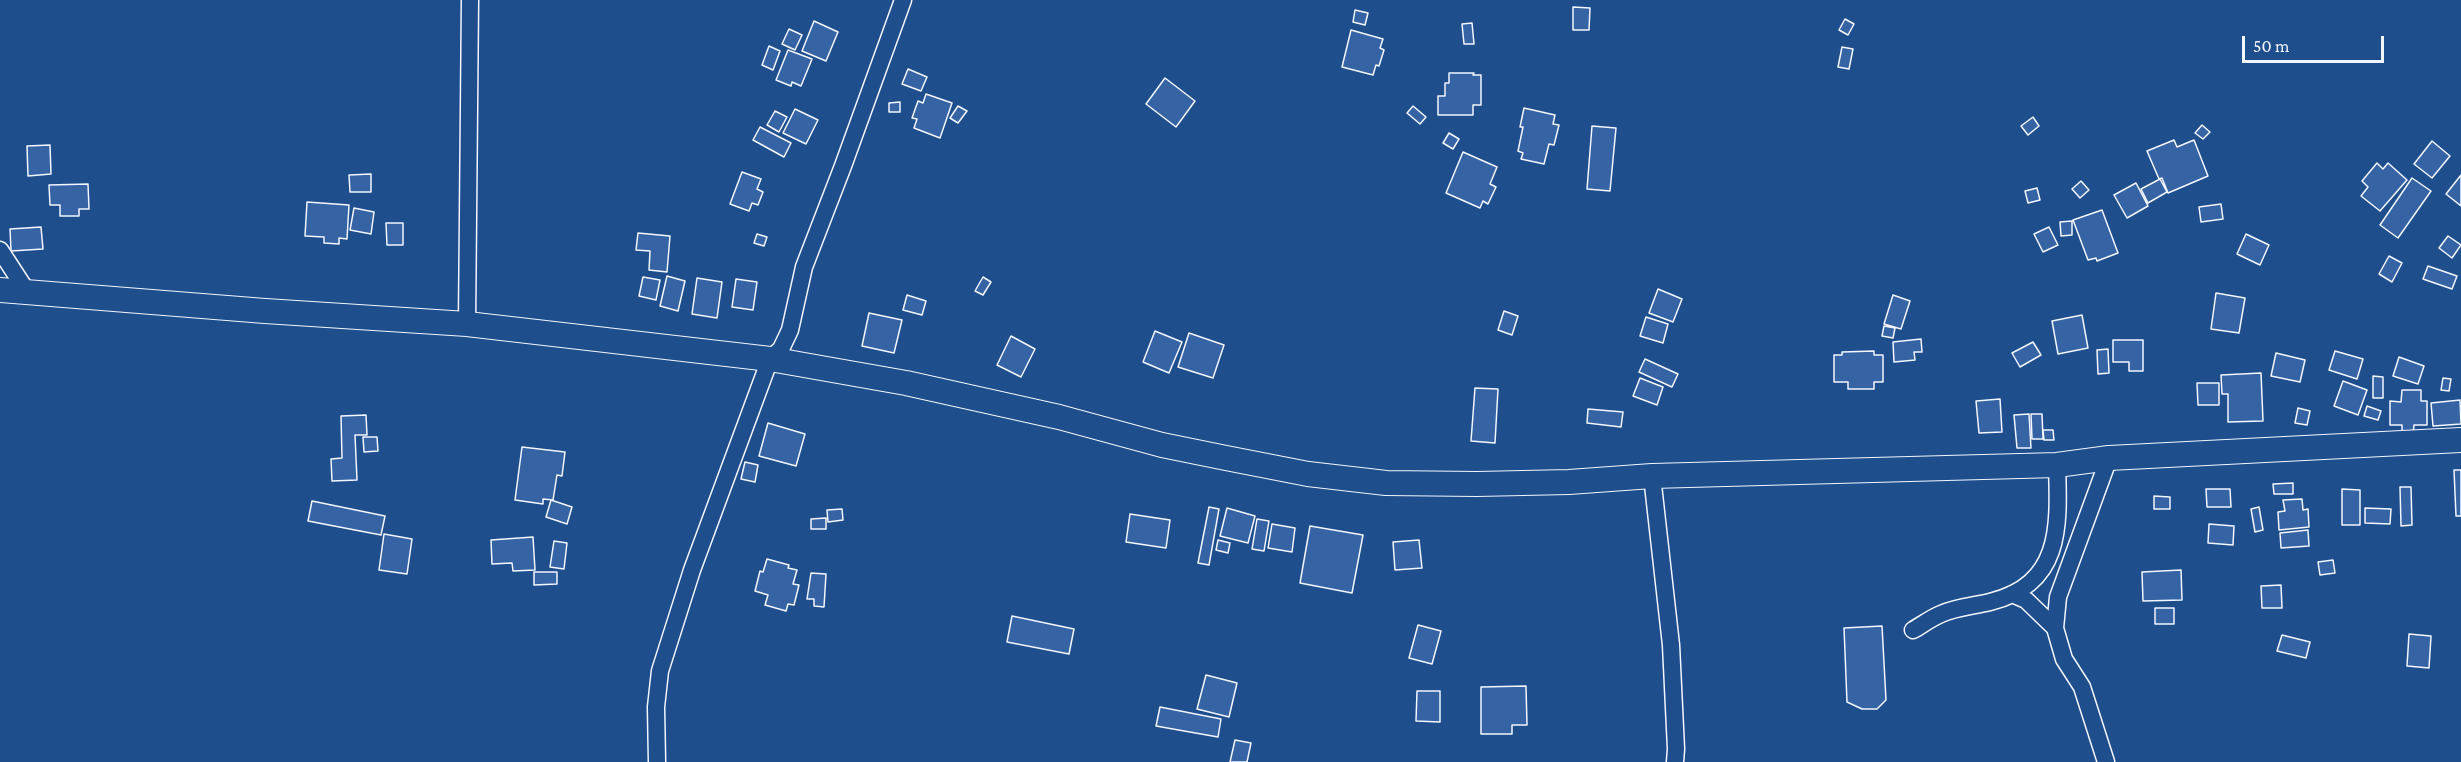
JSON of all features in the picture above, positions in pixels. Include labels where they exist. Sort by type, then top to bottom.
[{"type":"street","points":[[467,324],[470,0]]},
{"type":"street","points":[[657,762],[656,707],[660,671],[692,570],[770,359],[781,349],[790,330],[804,267],[903,0]]},
{"type":"street","points":[[0,250],[26,290]]},
{"type":"street","points":[[0,290],[26,290],[265,311],[467,324],[770,359],[906,383],[1059,417],[1162,445],[1308,474],[1386,483],[1569,482],[1653,476],[2056,465],[2109,458],[2461,440]]},
{"type":"street","points":[[2106,762],[2082,687],[2064,659],[2055,628],[2058,597],[2109,458]]},
{"type":"street","points":[[1913,630],[1941,613],[1992,602],[2012,594],[2028,586],[2043,571],[2051,554],[2058,502],[2056,465]]},
{"type":"street","points":[[1653,476],[1671,645],[1675,762]]},
{"type":"street","points":[[2012,594],[2026,600],[2055,628]]},
{"type":"building","points":[[1573,7],[1590,8],[1589,30],[1573,30]]},
{"type":"building","points":[[1355,10],[1368,13],[1365,25],[1353,22]]},
{"type":"building","points":[[1845,19],[1854,24],[1848,35],[1839,30]]},
{"type":"building","points":[[814,21],[838,32],[826,61],[802,51]]},
{"type":"building","points":[[1472,23],[1474,44],[1464,44],[1462,24]]},
{"type":"building","points":[[789,29],[802,35],[795,50],[782,44]]},
{"type":"building","points":[[1351,30],[1383,39],[1380,48],[1384,50],[1379,66],[1376,65],[1373,75],[1342,67]]},
{"type":"building","points":[[769,46],[780,51],[773,70],[762,65]]},
{"type":"building","points":[[1842,47],[1853,49],[1849,69],[1838,67]]},
{"type":"building","points":[[788,50],[812,59],[801,86],[792,82],[791,86],[776,80]]},
{"type":"building","points":[[908,69],[927,77],[921,91],[902,84]]},
{"type":"building","points":[[1449,73],[1481,75],[1481,105],[1473,105],[1473,115],[1438,115],[1438,96],[1445,96],[1445,83],[1449,83]]},
{"type":"building","points":[[1165,78],[1195,101],[1176,127],[1146,104]]},
{"type":"building","points":[[926,94],[952,103],[940,138],[914,128],[917,119],[912,118],[918,101],[923,103]]},
{"type":"building","points":[[900,102],[900,112],[889,112],[889,103]]},
{"type":"building","points":[[958,106],[967,111],[958,123],[950,118]]},
{"type":"building","points":[[1413,106],[1426,117],[1420,124],[1407,113]]},
{"type":"building","points":[[1524,108],[1555,115],[1553,124],[1559,125],[1554,145],[1549,144],[1544,164],[1521,159],[1523,153],[1518,151]]},
{"type":"building","points":[[795,109],[818,120],[806,144],[783,133]]},
{"type":"building","points":[[775,111],[787,117],[779,132],[767,125]]},
{"type":"building","points":[[2033,117],[2039,126],[2028,135],[2021,126]]},
{"type":"building","points":[[2202,125],[2210,132],[2203,139],[2195,133]]},
{"type":"building","points":[[1592,126],[1616,128],[1610,191],[1587,189]]},
{"type":"building","points":[[760,127],[791,143],[784,157],[753,140]]},
{"type":"building","points":[[1449,133],[1459,139],[1453,149],[1443,143]]},
{"type":"building","points":[[2174,140],[2177,147],[2194,140],[2208,176],[2168,193],[2147,151]]},
{"type":"building","points":[[2432,141],[2450,156],[2432,178],[2414,164]]},
{"type":"building","points":[[50,145],[51,174],[28,176],[27,146]]},
{"type":"building","points":[[1463,152],[1497,167],[1490,184],[1496,187],[1488,204],[1483,201],[1480,208],[1446,193]]},
{"type":"building","points":[[2377,163],[2383,169],[2388,163],[2407,180],[2380,211],[2361,196],[2368,187],[2362,181]]},
{"type":"building","points":[[742,172],[761,179],[757,189],[763,192],[758,205],[752,203],[749,211],[730,204]]},
{"type":"building","points":[[371,174],[371,192],[350,192],[349,175]]},
{"type":"building","points":[[2461,175],[2461,206],[2446,194]]},
{"type":"building","points":[[2412,178],[2431,191],[2398,238],[2380,225]]},
{"type":"building","points":[[2160,179],[2167,192],[2148,203],[2141,189]]},
{"type":"building","points":[[2081,181],[2089,190],[2080,198],[2072,189]]},
{"type":"building","points":[[2136,183],[2148,206],[2127,218],[2114,195]]},
{"type":"building","points":[[88,184],[89,209],[79,209],[79,216],[60,216],[60,205],[50,205],[49,185]]},
{"type":"building","points":[[2037,188],[2040,200],[2028,203],[2025,191]]},
{"type":"building","points":[[307,202],[349,205],[347,239],[339,238],[339,244],[324,243],[324,237],[305,236]]},
{"type":"building","points":[[2221,204],[2223,219],[2201,222],[2199,207]]},
{"type":"building","points":[[354,208],[374,212],[371,234],[350,230]]},
{"type":"building","points":[[2102,210],[2118,253],[2097,261],[2096,258],[2088,260],[2073,220]]},
{"type":"building","points":[[2072,221],[2072,235],[2061,236],[2060,222]]},
{"type":"building","points":[[386,223],[403,223],[403,245],[387,245]]},
{"type":"building","points":[[41,227],[43,249],[11,251],[10,229]]},
{"type":"building","points":[[2049,227],[2058,245],[2043,252],[2034,234]]},
{"type":"building","points":[[638,233],[670,236],[667,272],[649,270],[650,251],[636,250]]},
{"type":"building","points":[[757,234],[767,237],[764,246],[754,243]]},
{"type":"building","points":[[2246,234],[2269,245],[2260,265],[2237,254]]},
{"type":"building","points":[[2448,236],[2461,245],[2452,258],[2439,248]]},
{"type":"building","points":[[2389,256],[2402,263],[2392,282],[2379,274]]},
{"type":"building","points":[[2428,266],[2457,276],[2452,289],[2423,279]]},
{"type":"building","points":[[667,276],[685,281],[678,311],[660,306]]},
{"type":"building","points":[[643,277],[660,280],[656,300],[639,296]]},
{"type":"building","points":[[983,277],[991,282],[983,295],[975,291]]},
{"type":"building","points":[[697,278],[722,282],[717,318],[692,314]]},
{"type":"building","points":[[736,279],[757,282],[753,310],[732,307]]},
{"type":"building","points":[[1658,289],[1682,299],[1673,322],[1649,313]]},
{"type":"building","points":[[2216,293],[2245,298],[2239,333],[2211,329]]},
{"type":"building","points":[[907,295],[926,301],[922,315],[903,310]]},
{"type":"building","points":[[1893,295],[1910,301],[1901,329],[1884,324]]},
{"type":"building","points":[[1504,311],[1518,316],[1512,335],[1498,330]]},
{"type":"building","points":[[869,313],[902,320],[894,353],[862,346]]},
{"type":"building","points":[[2082,315],[2088,348],[2058,354],[2052,321]]},
{"type":"building","points":[[1646,317],[1668,324],[1663,343],[1640,336]]},
{"type":"building","points":[[1884,326],[1895,328],[1893,338],[1882,336]]},
{"type":"building","points":[[1155,331],[1182,342],[1169,373],[1143,362]]},
{"type":"building","points":[[1189,333],[1224,345],[1213,378],[1178,367]]},
{"type":"building","points":[[1011,336],[1035,349],[1021,377],[997,365]]},
{"type":"building","points":[[1921,339],[1922,352],[1914,352],[1915,360],[1894,362],[1893,342]]},
{"type":"building","points":[[2113,340],[2143,340],[2143,371],[2129,371],[2129,362],[2113,362]]},
{"type":"building","points":[[2033,342],[2041,355],[2020,367],[2012,353]]},
{"type":"building","points":[[2108,349],[2109,373],[2098,374],[2097,350]]},
{"type":"building","points":[[1874,351],[1874,355],[1883,355],[1883,382],[1874,382],[1874,389],[1848,389],[1848,382],[1834,382],[1834,355],[1842,355],[1842,352]]},
{"type":"building","points":[[2335,351],[2363,359],[2357,379],[2329,370]]},
{"type":"building","points":[[2276,353],[2305,360],[2300,382],[2271,376]]},
{"type":"building","points":[[2399,357],[2424,366],[2418,384],[2393,376]]},
{"type":"building","points":[[1645,359],[1678,374],[1672,387],[1639,372]]},
{"type":"building","points":[[2261,373],[2263,421],[2228,422],[2228,394],[2222,394],[2221,375]]},
{"type":"building","points":[[2373,376],[2383,377],[2383,398],[2373,398]]},
{"type":"building","points":[[1640,378],[1663,387],[1657,405],[1633,396]]},
{"type":"building","points":[[2443,378],[2451,379],[2449,391],[2441,390]]},
{"type":"building","points":[[2343,381],[2367,390],[2358,415],[2334,406]]},
{"type":"building","points":[[2197,383],[2219,383],[2219,405],[2198,405]]},
{"type":"building","points":[[1475,388],[1498,389],[1495,443],[1471,441]]},
{"type":"building","points":[[2402,390],[2421,390],[2421,401],[2427,401],[2427,425],[2414,425],[2413,435],[2402,434],[2402,425],[2390,425],[2390,401],[2401,402]]},
{"type":"building","points":[[2000,399],[2002,432],[1979,433],[1976,401]]},
{"type":"building","points":[[2460,400],[2461,424],[2433,426],[2431,403]]},
{"type":"building","points":[[2367,406],[2381,411],[2378,420],[2364,416]]},
{"type":"building","points":[[2298,408],[2310,411],[2307,425],[2295,423]]},
{"type":"building","points":[[1588,409],[1623,412],[1621,427],[1587,423]]},
{"type":"building","points":[[2029,414],[2031,448],[2017,448],[2014,415]]},
{"type":"building","points":[[2031,414],[2042,414],[2043,439],[2032,439]]},
{"type":"building","points":[[366,415],[367,435],[355,435],[357,480],[332,481],[331,459],[342,458],[341,416]]},
{"type":"building","points":[[768,423],[805,434],[796,466],[759,456]]},
{"type":"building","points":[[2043,430],[2053,430],[2054,440],[2044,440]]},
{"type":"building","points":[[363,437],[377,437],[378,451],[364,452]]},
{"type":"building","points":[[522,447],[565,452],[562,476],[557,475],[553,500],[543,499],[543,504],[515,500]]},
{"type":"building","points":[[745,462],[758,465],[755,482],[741,479]]},
{"type":"building","points":[[2454,470],[2461,470],[2461,516],[2456,516]]},
{"type":"building","points":[[2293,483],[2293,494],[2274,494],[2273,484]]},
{"type":"building","points":[[2400,487],[2411,487],[2412,525],[2401,526]]},
{"type":"building","points":[[2206,489],[2230,489],[2231,507],[2207,507]]},
{"type":"building","points":[[2342,489],[2360,490],[2360,525],[2342,525]]},
{"type":"building","points":[[2154,496],[2170,497],[2170,509],[2154,509]]},
{"type":"building","points":[[2302,499],[2303,510],[2308,509],[2309,527],[2279,530],[2278,512],[2285,511],[2283,500]]},
{"type":"building","points":[[551,500],[572,507],[567,524],[546,517]]},
{"type":"building","points":[[312,501],[385,516],[381,535],[308,521]]},
{"type":"building","points":[[1209,507],[1219,509],[1209,565],[1198,563]]},
{"type":"building","points":[[2259,507],[2263,530],[2255,532],[2251,509]]},
{"type":"building","points":[[1227,508],[1255,516],[1248,543],[1220,536]]},
{"type":"building","points":[[2365,508],[2391,509],[2390,524],[2365,523]]},
{"type":"building","points":[[842,509],[843,520],[828,522],[827,510]]},
{"type":"building","points":[[1130,514],[1170,520],[1166,548],[1126,542]]},
{"type":"building","points":[[826,518],[826,529],[811,529],[811,519]]},
{"type":"building","points":[[1257,519],[1269,521],[1264,551],[1252,549]]},
{"type":"building","points":[[1272,524],[1295,528],[1292,552],[1268,548]]},
{"type":"building","points":[[2209,524],[2234,526],[2233,545],[2208,543]]},
{"type":"building","points":[[1310,526],[1363,535],[1352,593],[1300,583]]},
{"type":"building","points":[[2308,530],[2309,546],[2281,548],[2280,533]]},
{"type":"building","points":[[384,534],[412,539],[407,574],[379,570]]},
{"type":"building","points":[[533,537],[535,570],[513,571],[512,563],[492,564],[491,540]]},
{"type":"building","points":[[1218,540],[1230,543],[1228,553],[1216,550]]},
{"type":"building","points":[[1419,540],[1422,568],[1395,570],[1393,542]]},
{"type":"building","points":[[554,541],[567,543],[564,569],[550,567]]},
{"type":"building","points":[[767,559],[789,565],[788,568],[797,570],[793,584],[799,585],[794,605],[788,604],[786,611],[765,605],[768,595],[755,591],[760,571],[763,572]]},
{"type":"building","points":[[2333,560],[2335,573],[2320,575],[2318,562]]},
{"type":"building","points":[[2181,570],[2182,600],[2143,601],[2142,572]]},
{"type":"building","points":[[534,572],[557,572],[557,584],[534,585]]},
{"type":"building","points":[[811,573],[826,574],[824,607],[814,606],[814,599],[807,599]]},
{"type":"building","points":[[2281,585],[2282,608],[2262,608],[2261,586]]},
{"type":"building","points":[[2155,608],[2174,608],[2174,624],[2155,624]]},
{"type":"building","points":[[1012,616],[1074,629],[1069,654],[1007,642]]},
{"type":"building","points":[[1418,625],[1441,631],[1432,664],[1409,658]]},
{"type":"building","points":[[1882,626],[1886,700],[1877,709],[1862,709],[1847,702],[1844,628]]},
{"type":"building","points":[[2409,634],[2431,636],[2429,668],[2407,666]]},
{"type":"building","points":[[2282,635],[2310,642],[2306,658],[2277,651]]},
{"type":"building","points":[[1206,675],[1237,683],[1229,717],[1197,709]]},
{"type":"building","points":[[1526,686],[1527,725],[1512,725],[1512,734],[1481,734],[1481,687]]},
{"type":"building","points":[[1417,691],[1440,691],[1440,722],[1416,721]]},
{"type":"building","points":[[1160,707],[1221,719],[1218,737],[1156,726]]},
{"type":"building","points":[[1235,740],[1251,743],[1247,762],[1230,762]]}]
